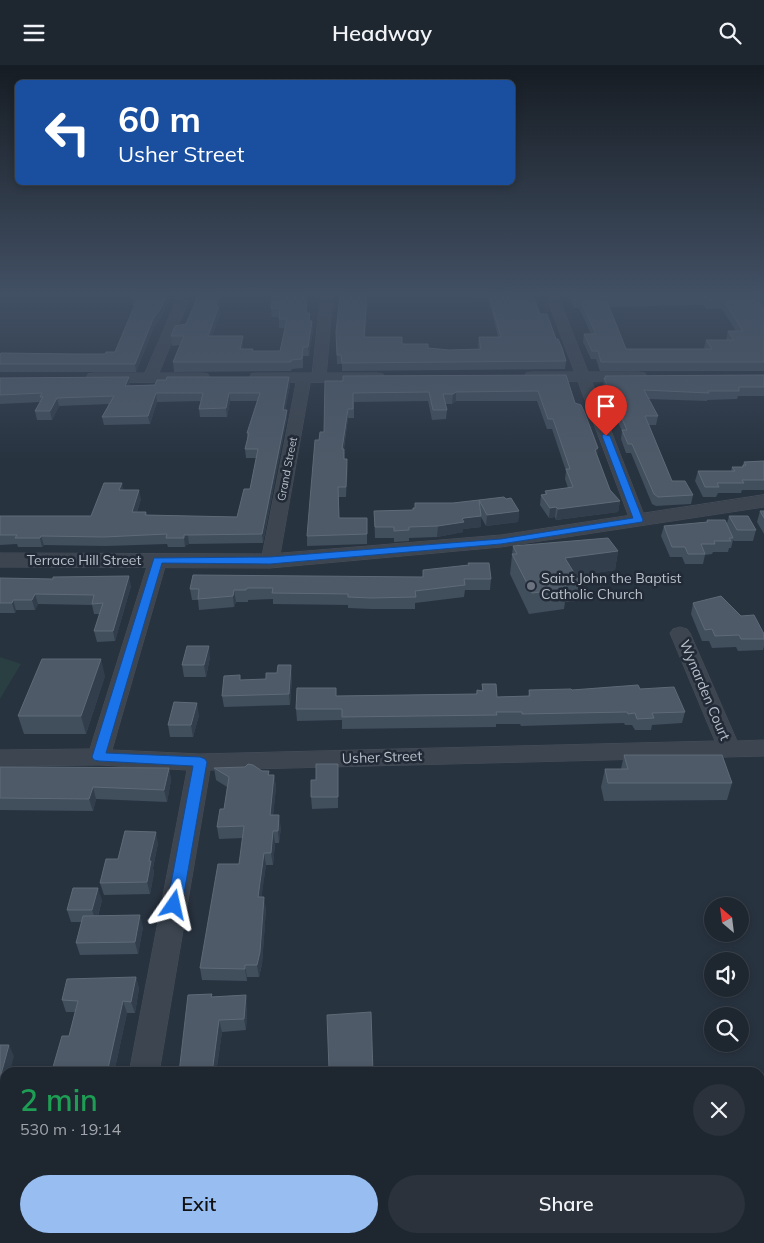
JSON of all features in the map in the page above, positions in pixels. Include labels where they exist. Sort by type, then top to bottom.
[{"type":"street","points":[[150,378],[162,350]]},
{"type":"street","name":"Grand Street","points":[[270,561],[317,350]]},
{"type":"street","points":[[573,350],[638,520]]},
{"type":"street","points":[[237,378],[395,377]]},
{"type":"street","points":[[514,377],[650,377]]},
{"type":"street","points":[[75,379],[217,378]]},
{"type":"street","name":"Terrace Hill Street","points":[[0,560],[270,561],[501,541],[764,501]]},
{"type":"street","points":[[99,757],[158,560]]},
{"type":"street","name":"Wynarden Court","points":[[680,633],[729,748]]},
{"type":"street","name":"Usher Street","points":[[0,757],[99,757],[200,762],[764,748]]},
{"type":"street","points":[[145,1067],[200,762]]},
{"type":"green space","points":[[0,657],[21,664],[0,699]]},
{"type":"building","points":[[116,350],[141,350],[135,364],[0,364],[1,353],[105,354],[106,352],[115,352]]},
{"type":"building","points":[[178,350],[303,350],[302,359],[291,360],[291,362],[173,362]]},
{"type":"building","points":[[337,350],[563,350],[566,361],[342,363],[341,355],[337,355]]},
{"type":"building","points":[[764,350],[764,362],[601,362],[598,351],[592,351]]},
{"type":"building","points":[[566,375],[575,403],[581,405],[584,411],[598,448],[595,450],[610,490],[620,501],[558,509],[556,507],[550,508],[541,495],[547,494],[545,491],[573,487],[566,469],[570,469],[553,419],[548,419],[538,391],[456,392],[453,394],[443,394],[447,410],[433,410],[429,392],[353,393],[353,409],[348,409],[342,449],[344,449],[344,459],[347,459],[346,487],[338,487],[339,518],[367,518],[367,534],[307,536],[315,440],[319,440],[320,432],[324,432],[325,381],[343,381],[343,376]]},
{"type":"building","points":[[764,375],[764,387],[739,387],[739,391],[708,391],[709,393],[644,390],[658,416],[645,416],[672,481],[685,481],[693,495],[658,497],[654,494],[632,444],[628,444],[622,430],[627,430],[604,378],[606,378],[605,376]]},
{"type":"building","points":[[129,377],[125,386],[155,385],[157,380],[166,380],[167,377],[289,377],[283,410],[287,410],[262,534],[184,535],[184,538],[166,538],[167,534],[104,537],[41,536],[40,538],[15,538],[17,535],[0,535],[0,516],[91,516],[104,483],[122,483],[119,490],[139,490],[132,512],[146,512],[145,515],[237,517],[244,489],[250,489],[258,449],[245,449],[249,433],[247,433],[260,393],[229,393],[226,408],[199,409],[203,393],[156,393],[148,416],[102,417],[114,396],[57,398],[50,411],[35,411],[43,397],[40,397],[42,393],[0,395],[0,378]]},
{"type":"building","points":[[764,461],[764,480],[742,480],[744,483],[717,483],[719,487],[705,487],[698,471],[735,471],[732,467],[743,467],[743,465],[746,465],[744,462]]},
{"type":"building","points":[[504,497],[506,499],[511,498],[519,511],[487,515],[479,500]]},
{"type":"building","points":[[479,500],[481,516],[464,518],[462,519],[464,522],[438,526],[409,527],[409,530],[394,531],[394,527],[375,527],[374,511],[413,510],[415,503],[453,503]]},
{"type":"building","points":[[729,516],[748,516],[756,530],[737,530]]},
{"type":"building","points":[[707,520],[725,520],[733,538],[729,538],[731,541],[714,541],[715,544],[701,544],[705,554],[688,554],[685,547],[672,547],[664,526],[708,522]]},
{"type":"building","points":[[608,538],[618,551],[565,558],[579,581],[563,582],[567,589],[532,593],[512,554],[517,554],[513,546]]},
{"type":"building","points":[[468,563],[489,563],[491,579],[464,579],[465,585],[415,591],[416,597],[371,598],[348,597],[348,594],[272,593],[273,588],[247,588],[246,590],[234,590],[233,596],[198,599],[199,589],[190,589],[193,575],[423,577],[423,570],[469,565]]},
{"type":"building","points":[[129,576],[113,631],[94,631],[103,603],[92,604],[94,595],[35,594],[32,600],[13,600],[12,603],[0,603],[0,578],[53,579],[53,577]]},
{"type":"building","points":[[721,596],[741,616],[754,615],[764,634],[764,639],[741,639],[739,635],[715,636],[712,629],[705,630],[693,603]]},
{"type":"building","points":[[187,646],[209,646],[204,665],[182,665]]},
{"type":"building","points":[[42,659],[101,659],[81,716],[18,716]]},
{"type":"building","points":[[278,665],[291,665],[289,694],[222,696],[224,676],[240,675],[240,680],[266,679],[266,673],[277,673]]},
{"type":"building","points":[[482,684],[496,684],[497,697],[530,696],[529,690],[572,690],[638,685],[640,689],[674,687],[685,712],[652,713],[654,718],[637,719],[635,713],[628,714],[627,712],[522,714],[522,712],[496,712],[497,715],[342,717],[342,709],[296,709],[297,688],[336,688],[336,696],[477,694],[477,690],[483,691]]},
{"type":"building","points":[[174,702],[197,703],[191,725],[168,725]]},
{"type":"building","points":[[624,755],[722,755],[732,783],[608,783],[605,769],[628,769]]},
{"type":"building","points":[[248,764],[262,771],[269,771],[268,775],[274,775],[270,815],[279,815],[278,831],[273,831],[271,853],[264,853],[258,897],[264,897],[260,952],[257,965],[245,965],[245,969],[200,968],[218,864],[239,864],[244,826],[217,827],[220,809],[224,809],[229,777],[214,768],[245,767]]},
{"type":"building","points":[[316,764],[338,764],[338,797],[311,797],[311,780],[316,780]]},
{"type":"building","points":[[0,767],[169,768],[164,790],[93,787],[89,799],[0,798]]},
{"type":"building","points":[[125,831],[156,832],[149,861],[151,861],[147,882],[100,883],[106,859],[118,859]]},
{"type":"building","points":[[73,888],[98,888],[92,910],[67,910]]},
{"type":"building","points":[[140,915],[135,942],[76,943],[83,916]]},
{"type":"building","points":[[136,977],[131,1002],[123,1001],[108,1067],[53,1067],[62,1036],[69,1036],[78,1001],[62,1000],[67,979]]},
{"type":"building","points":[[212,994],[211,997],[246,995],[244,1019],[219,1020],[213,1067],[180,1067],[188,995]]},
{"type":"building","points":[[371,1012],[373,1067],[329,1067],[327,1015]]},
{"type":"building","points":[[0,1045],[9,1045],[3,1067],[0,1067]]},
{"type":"place","name":"Saint John the Baptist Catholic Church","points":[[531,586]]},
{"type":"route","points":[[174,905],[200,762],[99,757],[158,560],[270,561],[501,541],[638,520],[606,436]]}]
